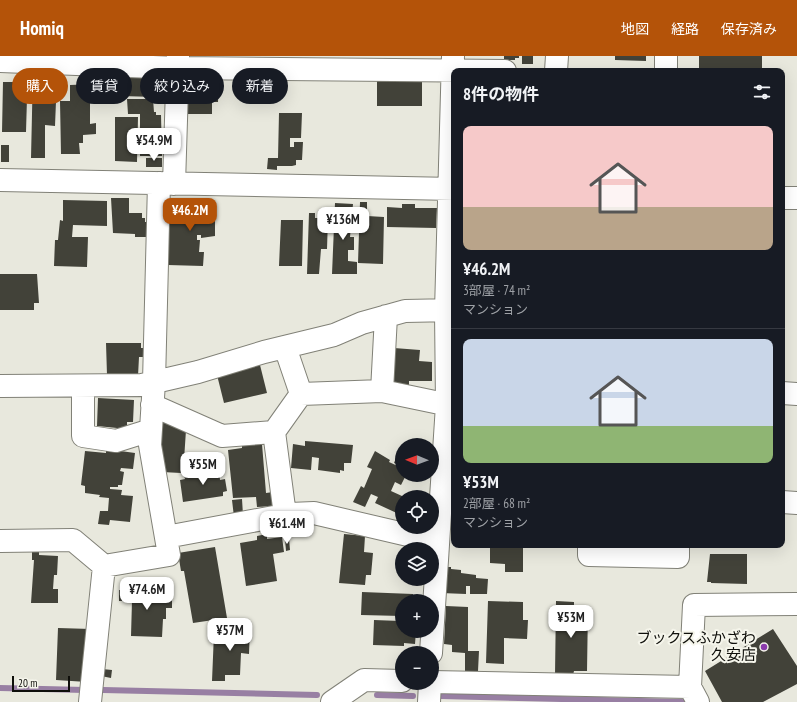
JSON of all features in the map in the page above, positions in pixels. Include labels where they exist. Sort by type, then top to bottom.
[{"type":"street","points":[[556,68],[557,56]]},
{"type":"street","points":[[666,56],[666,68]]},
{"type":"street","points":[[0,61],[453,63],[486,68]]},
{"type":"street","points":[[104,566],[169,555],[150,445],[166,184],[178,62]]},
{"type":"street","points":[[0,180],[451,189],[451,405],[449,471],[438,542],[314,513],[285,515],[166,537]]},
{"type":"street","points":[[785,198],[797,198]]},
{"type":"street","points":[[0,386],[142,385],[198,372],[285,347],[334,335],[362,323],[405,311],[450,311]]},
{"type":"street","points":[[382,391],[386,316]]},
{"type":"street","points":[[285,347],[301,394]]},
{"type":"street","points":[[83,386],[83,436],[116,440],[151,430]]},
{"type":"street","points":[[301,394],[382,391],[451,405]]},
{"type":"street","points":[[785,393],[797,394]]},
{"type":"street","points":[[285,515],[274,432],[301,394]]},
{"type":"street","points":[[152,404],[222,436],[274,432]]},
{"type":"street","points":[[785,502],[797,503]]},
{"type":"street","points":[[0,541],[74,540],[104,566]]},
{"type":"street","points":[[589,548],[589,555],[678,557],[678,548]]},
{"type":"street","points":[[90,702],[104,566]]},
{"type":"street","points":[[432,646],[436,586]]},
{"type":"street","points":[[439,682],[694,695],[694,605],[797,604]]},
{"type":"street","points":[[332,702],[364,680],[395,681]]},
{"type":"street","points":[[429,702],[430,690]]},
{"type":"building","points":[[504,56],[519,56],[519,58],[515,58],[515,60],[504,60]]},
{"type":"building","points":[[522,56],[533,56],[533,64],[522,64]]},
{"type":"building","points":[[615,56],[646,56],[646,61],[615,60]]},
{"type":"building","points":[[699,56],[762,56],[762,68],[699,68]]},
{"type":"building","points":[[132,70],[140,71],[140,97],[132,96]]},
{"type":"building","points":[[377,78],[422,78],[422,106],[377,106]]},
{"type":"building","points":[[3,82],[12,82],[12,104],[27,104],[26,132],[2,132]]},
{"type":"building","points":[[70,85],[76,85],[76,104],[90,104],[90,124],[96,123],[96,134],[83,135],[83,143],[79,143],[80,154],[61,154],[60,104],[68,104],[68,101],[70,101]]},
{"type":"building","points":[[132,99],[140,99],[140,104],[153,104],[154,112],[156,112],[156,115],[161,115],[162,156],[140,156],[140,114],[128,114],[127,104],[132,104]]},
{"type":"building","points":[[32,104],[56,104],[55,126],[45,125],[45,158],[31,158]]},
{"type":"building","points":[[186,104],[212,104],[212,114],[186,114]]},
{"type":"building","points":[[279,113],[302,113],[301,138],[290,138],[290,147],[294,147],[294,142],[303,142],[302,160],[296,160],[296,165],[292,166],[277,166],[277,170],[267,169],[268,158],[278,158]]},
{"type":"building","points":[[115,117],[138,117],[137,162],[115,161]]},
{"type":"building","points":[[1,145],[9,145],[9,162],[1,162]]},
{"type":"building","points":[[146,158],[162,158],[162,167],[146,167]]},
{"type":"building","points":[[111,198],[129,198],[129,213],[142,213],[142,218],[145,218],[145,222],[147,222],[147,237],[135,237],[135,234],[113,233]]},
{"type":"building","points":[[63,200],[107,201],[107,226],[73,225],[72,237],[88,237],[87,267],[54,266],[55,240],[58,240],[60,220],[63,221]]},
{"type":"building","points":[[187,201],[203,201],[203,204],[215,204],[215,236],[201,238],[201,235],[197,235],[197,240],[200,240],[199,252],[204,252],[203,266],[168,265],[169,215],[175,215],[175,204],[187,204]]},
{"type":"building","points":[[360,202],[367,202],[367,216],[384,217],[383,264],[358,263]]},
{"type":"building","points":[[335,203],[353,204],[350,237],[354,237],[354,250],[348,250],[348,261],[357,262],[357,274],[332,274]]},
{"type":"building","points":[[402,204],[415,204],[415,208],[437,208],[436,228],[387,227],[387,207],[402,208]]},
{"type":"building","points":[[309,213],[315,213],[315,218],[328,218],[327,249],[321,249],[319,274],[307,274]]},
{"type":"building","points":[[281,220],[303,220],[302,266],[279,266]]},
{"type":"building","points":[[0,274],[37,274],[39,303],[34,303],[34,310],[0,310]]},
{"type":"building","points":[[106,343],[141,343],[141,348],[146,348],[145,357],[139,357],[138,376],[107,375]]},
{"type":"building","points":[[394,348],[420,350],[419,361],[432,362],[432,381],[409,381],[409,388],[393,387]]},
{"type":"building","points":[[260,365],[267,393],[224,403],[217,375]]},
{"type":"building","points":[[98,398],[134,400],[133,422],[127,422],[127,429],[97,426]]},
{"type":"building","points":[[159,419],[186,430],[184,460],[181,460],[181,473],[162,472],[157,449]]},
{"type":"building","points":[[305,441],[353,445],[351,463],[344,463],[344,471],[340,470],[340,473],[318,470],[319,458],[312,457],[311,470],[291,468],[293,444],[305,446]]},
{"type":"building","points":[[262,444],[266,493],[273,492],[274,506],[257,507],[256,497],[233,498],[228,450],[242,448],[242,446]]},
{"type":"building","points":[[106,449],[135,453],[133,469],[121,468],[120,471],[124,472],[122,485],[118,485],[118,487],[110,487],[110,489],[122,490],[121,495],[133,496],[130,522],[110,520],[109,525],[98,524],[100,511],[108,511],[109,498],[85,493],[85,486],[81,485],[85,451],[106,453]]},
{"type":"building","points":[[375,451],[395,465],[395,482],[391,491],[395,493],[395,512],[375,503],[378,497],[371,494],[365,507],[353,502],[361,486],[364,488],[372,469],[367,467]]},
{"type":"building","points":[[219,470],[220,480],[225,479],[227,491],[223,492],[223,496],[183,502],[180,480],[185,479],[184,475]]},
{"type":"building","points":[[395,482],[402,482],[401,485]]},
{"type":"building","points":[[242,499],[243,515],[234,517],[232,500]]},
{"type":"building","points":[[267,534],[267,539],[282,537],[284,552],[273,554],[277,581],[246,586],[240,543],[257,540],[257,536]]},
{"type":"building","points":[[344,534],[365,536],[364,552],[373,553],[371,575],[366,575],[365,585],[339,583]]},
{"type":"building","points":[[285,539],[289,539],[290,550],[286,551]]},
{"type":"building","points":[[215,547],[227,618],[193,623],[184,571],[181,571],[178,553]]},
{"type":"building","points":[[32,548],[39,548],[39,555],[58,556],[57,575],[54,575],[53,589],[58,589],[58,603],[31,603],[34,560],[32,560]]},
{"type":"building","points":[[490,548],[523,548],[523,572],[505,572],[505,564],[490,563]]},
{"type":"building","points":[[710,554],[747,554],[747,584],[707,582]]},
{"type":"building","points":[[442,567],[451,567],[451,569],[461,570],[461,573],[476,575],[476,578],[488,579],[487,594],[470,594],[470,586],[466,586],[466,594],[441,593]]},
{"type":"building","points":[[136,589],[169,591],[169,594],[172,594],[172,608],[166,608],[166,619],[163,619],[162,637],[131,636],[132,601],[119,601],[119,590],[134,590],[134,593],[136,593]]},
{"type":"building","points":[[362,592],[413,594],[395,594],[395,616],[361,615]]},
{"type":"building","points":[[488,601],[523,602],[523,620],[528,620],[527,639],[504,638],[504,664],[486,663]]},
{"type":"building","points":[[556,601],[574,602],[574,607],[588,607],[587,671],[574,671],[573,675],[555,675]]},
{"type":"building","points":[[446,606],[468,607],[468,651],[479,651],[478,671],[465,671],[465,653],[452,652],[452,645],[444,644]]},
{"type":"building","points":[[374,620],[395,621],[395,638],[415,638],[415,644],[404,643],[404,646],[373,645]]},
{"type":"building","points":[[229,627],[250,627],[249,654],[241,653],[240,675],[225,675],[225,681],[212,681],[214,633],[229,634]]},
{"type":"building","points":[[58,628],[91,629],[87,682],[56,680]]},
{"type":"building","name":"ブックスふかざわ 久安店","points":[[773,629],[797,666],[797,684],[763,702],[722,702],[705,671]]},
{"type":"building","points":[[102,669],[112,670],[111,678],[101,676]]},
{"type":"waterway","points":[[0,688],[85,690]]},
{"type":"waterway","points":[[103,690],[317,695]]},
{"type":"waterway","points":[[377,695],[413,696]]},
{"type":"waterway","points":[[441,696],[682,702]]},
{"type":"place","name":"ブックスふかざわ 久安店","points":[[764,647]]}]
